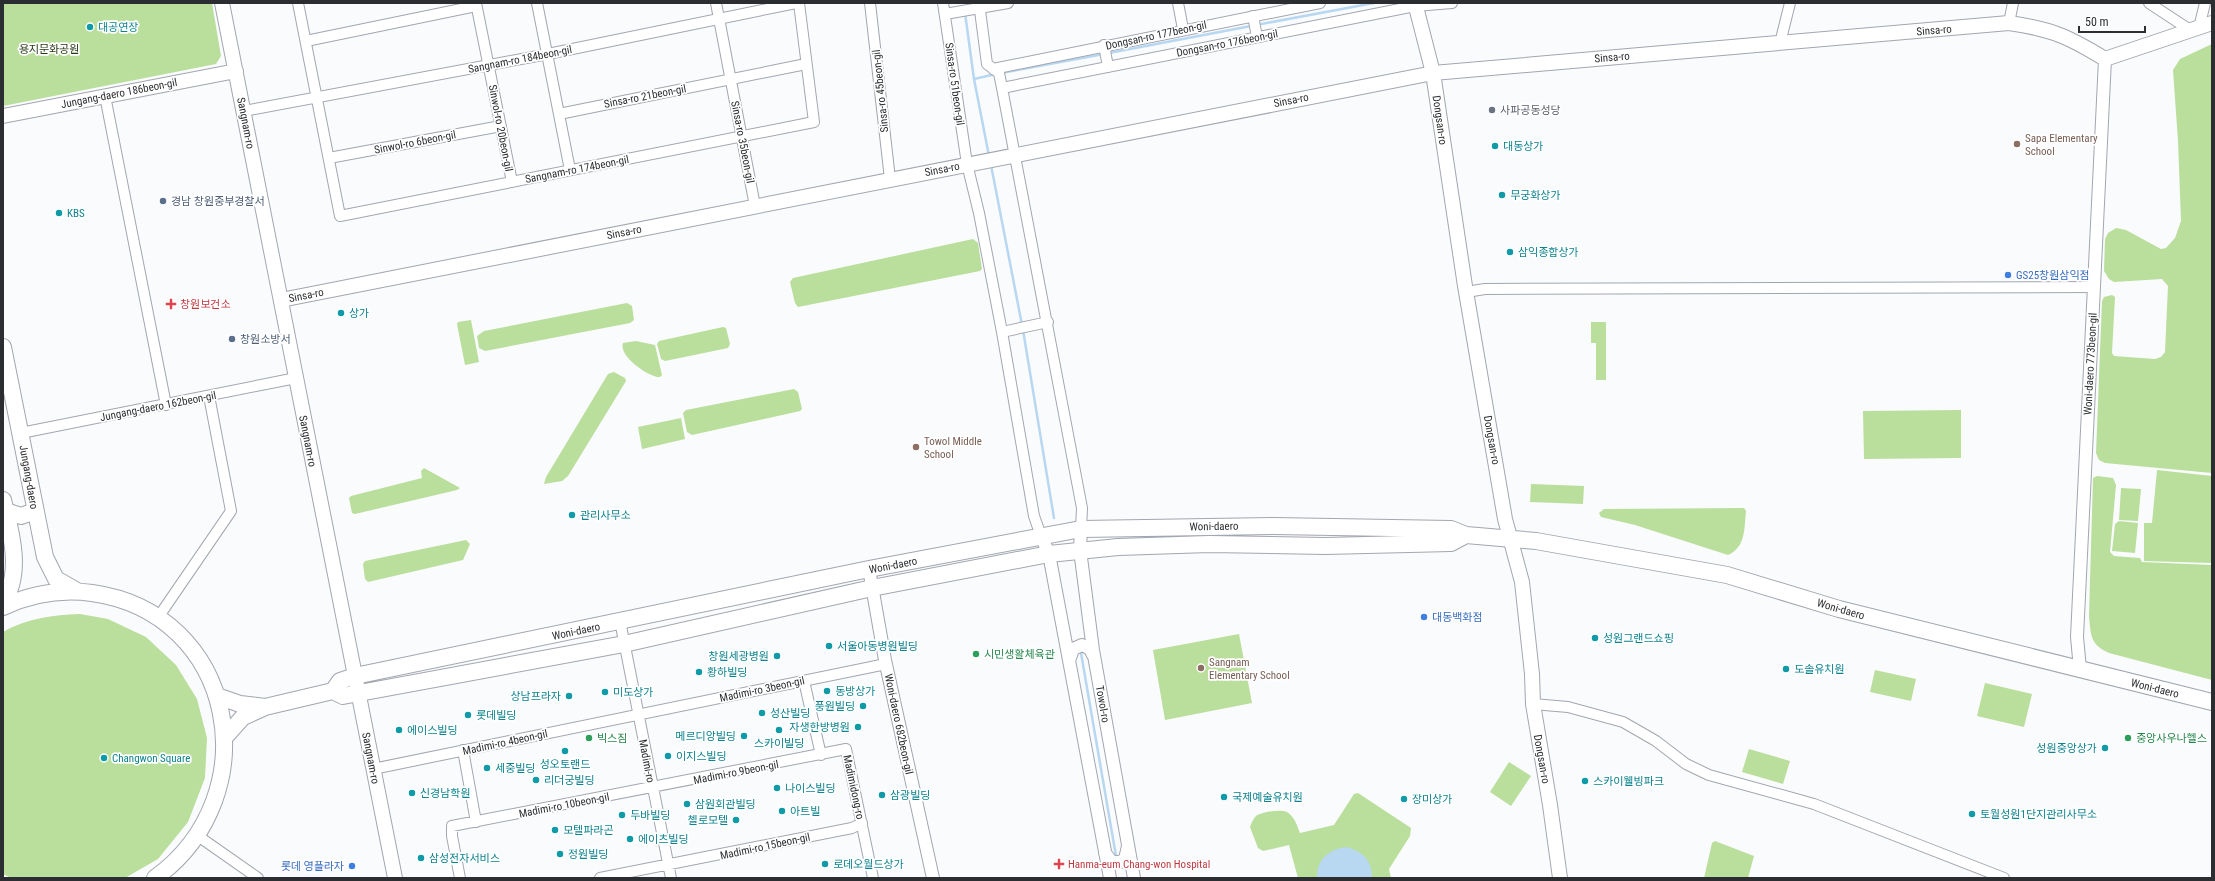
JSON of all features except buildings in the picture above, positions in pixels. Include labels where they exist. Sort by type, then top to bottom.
[{"type":"main road","name":"Sangnam-ro","points":[[222,3],[395,878]]},
{"type":"main road","name":"Dongsan-ro","points":[[1415,5],[1433,73],[1466,292],[1510,538],[1522,582],[1532,674],[1532,704],[1550,805],[1560,878]]},
{"type":"main road","name":"Sinsa-ro","points":[[281,300],[1433,73],[2009,23],[2051,30],[2064,35],[2105,59]]},
{"type":"main road","points":[[2105,59],[2200,27]]},
{"type":"main road","name":"Jungang-daero 186beon-gil","points":[[3,116],[236,71]]},
{"type":"main road","name":"Jungang-daero","points":[[3,347],[45,557],[56,579],[78,592]]},
{"type":"main road","points":[[4,505],[21,516],[35,511]]},
{"type":"main road","points":[[3,602],[10,592],[14,554],[4,505]]},
{"type":"main road","name":"Woni-daero","points":[[333,691],[340,681],[355,676],[869,569],[1041,536],[1081,529],[1209,526],[1451,529],[1466,535],[1510,538],[1641,558],[1727,575],[1839,609],[2212,702]]},
{"type":"main road","name":"Woni-daero","points":[[225,737],[243,717],[265,707],[333,691],[343,696],[359,694],[624,644],[872,588],[1049,554],[1080,550],[1209,544],[1325,546],[1451,543],[1466,535]]},
{"type":"main road","points":[[3,607],[37,595],[78,592],[120,600],[157,619],[176,634],[193,652],[206,673],[216,696],[225,737],[224,763],[220,788],[211,813],[198,836],[178,860],[155,878]]},
{"type":"main road","name":"Woni-daero","points":[[216,696],[240,704],[265,707]]},
{"type":"street","points":[[298,3],[329,158]]},
{"type":"street","points":[[537,3],[570,170]]},
{"type":"street","name":"Sinsa-ro 35beon-gil","points":[[716,3],[755,206]]},
{"type":"street","name":"Sangnam-ro 184beon-gil","points":[[244,111],[489,66],[797,3],[814,122]]},
{"type":"street","name":"Sinsa-ro 45beon-gil","points":[[870,3],[890,179]]},
{"type":"street","name":"Sinsa-ro 51beon-gil","points":[[944,3],[948,13],[967,164],[979,213],[1002,332],[1034,516],[1041,536]]},
{"type":"street","points":[[948,13],[1008,3]]},
{"type":"street","points":[[1178,3],[1183,29]]},
{"type":"street","name":"Dongsan-ro 177beon-gil","points":[[996,71],[1183,29],[1253,18],[1320,3]]},
{"type":"street","name":"Dongsan-ro 176beon-gil","points":[[1002,86],[1415,5],[1452,3]]},
{"type":"street","points":[[1780,43],[1790,3]]},
{"type":"street","points":[[2009,23],[2013,3]]},
{"type":"street","points":[[2149,3],[2200,27],[2206,3]]},
{"type":"street","points":[[306,41],[476,5]]},
{"type":"street","name":"Sinwol-ro 20beon-gil","points":[[476,5],[512,182]]},
{"type":"street","points":[[978,7],[987,64],[996,71],[1002,86],[1009,156],[1048,322],[1082,508],[1081,529]]},
{"type":"street","points":[[1253,18],[1256,36]]},
{"type":"street","points":[[1105,47],[1108,65]]},
{"type":"street","name":"Woni-daero 773beon-gil","points":[[2080,669],[2077,639],[2105,59]]},
{"type":"street","points":[[730,79],[806,64]]},
{"type":"street","name":"Sinsa-ro 21beon-gil","points":[[559,114],[730,79]]},
{"type":"street","points":[[105,96],[166,404]]},
{"type":"street","name":"Sangnam-ro 174beon-gil","points":[[329,158],[340,216],[814,122]]},
{"type":"street","name":"Sinwol-ro 6beon-gil","points":[[329,158],[501,126]]},
{"type":"street","points":[[1466,292],[1485,289],[2094,286]]},
{"type":"street","points":[[1002,332],[1048,322]]},
{"type":"street","name":"Jungang-daero 162beon-gil","points":[[21,433],[296,378]]},
{"type":"street","points":[[157,619],[231,511],[209,396]]},
{"type":"street","name":"Towol-ro","points":[[1081,529],[1080,550],[1094,656],[1134,878]]},
{"type":"street","points":[[1041,536],[1049,554],[1070,658],[1110,878]]},
{"type":"street","name":"Woni-daero 682beon-gil","points":[[869,569],[886,664],[933,878]]},
{"type":"street","name":"Madimi-ro","points":[[620,621],[637,715],[670,878]]},
{"type":"street","points":[[1070,658],[1073,649],[1082,645],[1090,648],[1094,656]]},
{"type":"street","name":"Madimi-ro 3beon-gil","points":[[637,715],[886,664]]},
{"type":"street","points":[[804,681],[820,755]]},
{"type":"street","points":[[1532,704],[1568,707],[1623,722],[1656,741],[1686,764],[1709,776],[1814,804],[2004,878]]},
{"type":"street","name":"Madimi-ro 4beon-gil","points":[[373,769],[637,715]]},
{"type":"street","name":"Madimidong-ro","points":[[820,755],[846,749],[872,878]]},
{"type":"street","points":[[463,750],[476,822]]},
{"type":"street","name":"Madimi-ro 9beon-gil","points":[[652,788],[820,755]]},
{"type":"street","name":"Madimi-ro 10beon-gil","points":[[460,878],[452,836],[452,826],[652,788]]},
{"type":"street","name":"Madimi-ro 15beon-gil","points":[[600,878],[852,828],[862,823]]},
{"type":"street","points":[[198,836],[258,878]]},
{"type":"street","points":[[1105,853],[1112,862],[1120,862],[1125,859],[1129,845]]},
{"type":"green space","name":"용지문화공원","points":[[3,3],[212,3],[221,56],[216,64],[3,106]]},
{"type":"green space","points":[[2212,44],[2212,473],[2105,463],[2099,460],[2096,453],[2102,301],[2104,297],[2112,295],[2115,297],[2112,353],[2114,356],[2155,359],[2161,357],[2165,352],[2168,286],[2162,279],[2114,282],[2109,279],[2104,271],[2105,239],[2108,233],[2116,228],[2126,230],[2161,249],[2166,248],[2175,238],[2181,221],[2178,141],[2173,70],[2180,59]]},
{"type":"green space","points":[[973,239],[978,243],[982,269],[980,271],[798,307],[795,303],[790,282],[793,278]]},
{"type":"green space","points":[[627,303],[632,306],[634,320],[630,323],[485,351],[479,348],[477,336],[484,331]]},
{"type":"green space","points":[[471,320],[479,362],[465,365],[457,324],[458,322]]},
{"type":"green space","points":[[1591,322],[1606,322],[1606,380],[1596,380],[1596,343],[1591,343]]},
{"type":"green space","points":[[723,327],[726,328],[730,344],[728,348],[665,361],[661,359],[657,344],[659,341]]},
{"type":"green space","points":[[636,341],[655,345],[662,375],[660,377],[649,374],[630,360],[625,354],[623,343]]},
{"type":"green space","points":[[614,372],[625,378],[626,381],[568,476],[562,481],[544,484],[546,477],[608,374]]},
{"type":"green space","points":[[794,389],[798,392],[802,409],[800,411],[692,435],[687,432],[683,413],[686,410]]},
{"type":"green space","points":[[1961,410],[1961,458],[1864,459],[1863,411]]},
{"type":"green space","points":[[681,418],[685,439],[642,449],[638,427]]},
{"type":"green space","points":[[424,468],[460,488],[457,490],[355,514],[352,513],[349,498],[351,496],[422,478],[421,471]]},
{"type":"green space","points":[[2157,470],[2212,476],[2212,563],[2144,561],[2144,523],[2152,523]]},
{"type":"green space","points":[[2097,476],[2113,478],[2116,485],[2110,552],[2114,556],[2140,558],[2142,562],[2212,565],[2212,680],[2109,653],[2095,643],[2091,634],[2089,616],[2093,478]]},
{"type":"green space","points":[[1531,484],[1584,486],[1583,504],[1530,502]]},
{"type":"green space","points":[[2121,488],[2141,489],[2138,521],[2119,520]]},
{"type":"green space","points":[[1744,508],[1746,511],[1743,537],[1734,552],[1728,555],[1635,525],[1601,517],[1599,513],[1604,509]]},
{"type":"green space","points":[[2119,521],[2138,523],[2135,553],[2112,551],[2115,524]]},
{"type":"green space","points":[[466,540],[470,544],[463,560],[368,582],[365,579],[363,564],[365,561]]},
{"type":"green space","name":"Changwon Square","points":[[80,614],[108,619],[146,637],[176,665],[197,699],[207,738],[205,778],[188,822],[158,859],[125,878],[11,878],[3,874],[3,632],[31,620],[60,615]]},
{"type":"green space","points":[[1239,634],[1252,703],[1165,720],[1153,650]]},
{"type":"green space","points":[[1875,670],[1916,679],[1911,701],[1870,692]]},
{"type":"green space","points":[[1985,683],[2032,694],[2024,727],[1977,716]]},
{"type":"green space","points":[[1749,749],[1790,761],[1783,784],[1742,772]]},
{"type":"green space","points":[[1509,762],[1531,776],[1511,806],[1490,792]]},
{"type":"green space","points":[[1358,793],[1411,828],[1410,836],[1389,869],[1391,878],[1298,878],[1289,845],[1263,851],[1258,848],[1250,827],[1256,816],[1266,812],[1287,812],[1294,819],[1300,833],[1334,825],[1354,794]]},
{"type":"green space","points":[[1715,841],[1754,856],[1748,878],[1704,878],[1712,843]]},
{"type":"water","points":[[1346,847],[1362,854],[1368,862],[1372,872],[1372,878],[1317,878],[1319,866],[1325,856],[1334,850]]},
{"type":"waterway","points":[[1256,25],[1374,3]]},
{"type":"waterway","points":[[965,13],[974,79],[989,156]]},
{"type":"waterway","points":[[1109,53],[1251,26]]},
{"type":"waterway","points":[[1001,73],[1104,54]]},
{"type":"waterway","points":[[974,79],[996,74]]},
{"type":"waterway","points":[[991,165],[1022,325]]},
{"type":"waterway","points":[[1023,330],[1054,518]]},
{"type":"waterway","points":[[1081,653],[1116,856]]},
{"type":"place","name":"대공연장","points":[[90,27]]},
{"type":"place","name":"사파공동성당","points":[[1492,110]]},
{"type":"place","name":"Sapa Elementary School","points":[[2017,144]]},
{"type":"place","name":"대동상가","points":[[1495,146]]},
{"type":"place","name":"무궁화상가","points":[[1502,195]]},
{"type":"place","name":"경남 창원중부경찰서","points":[[163,201]]},
{"type":"place","name":"KBS","points":[[59,213]]},
{"type":"place","name":"삼익종합상가","points":[[1510,252]]},
{"type":"place","name":"GS25창원삼익점","points":[[2008,275]]},
{"type":"place","name":"창원보건소","points":[[171,304]]},
{"type":"place","name":"상가","points":[[341,313]]},
{"type":"place","name":"창원소방서","points":[[232,339]]},
{"type":"place","name":"Towol Middle School","points":[[916,447]]},
{"type":"place","name":"관리사무소","points":[[572,515]]},
{"type":"place","name":"대동백화점","points":[[1424,617]]},
{"type":"place","name":"성원그랜드쇼핑","points":[[1595,638]]},
{"type":"place","name":"서울아동병원빌딩","points":[[829,646]]},
{"type":"place","name":"시민생활체육관","points":[[976,654]]},
{"type":"place","name":"창원세광병원","points":[[777,656]]},
{"type":"place","name":"Sangnam Elementary School","points":[[1201,668]]},
{"type":"place","name":"도솔유치원","points":[[1786,669]]},
{"type":"place","name":"황하빌딩","points":[[699,672]]},
{"type":"place","name":"동방상가","points":[[827,691]]},
{"type":"place","name":"미도상가","points":[[605,692]]},
{"type":"place","name":"상남프라자","points":[[569,696]]},
{"type":"place","name":"풍원빌딩","points":[[863,706]]},
{"type":"place","name":"성산빌딩","points":[[762,713]]},
{"type":"place","name":"롯데빌딩","points":[[468,715]]},
{"type":"place","name":"자생한방병원","points":[[858,727]]},
{"type":"place","name":"에이스빌딩","points":[[399,730]]},
{"type":"place","name":"스카이빌딩","points":[[779,730]]},
{"type":"place","name":"메르디앙빌딩","points":[[744,736]]},
{"type":"place","name":"빅스짐","points":[[589,738]]},
{"type":"place","name":"중앙사우나헬스","points":[[2128,738]]},
{"type":"place","name":"성원중앙상가","points":[[2105,748]]},
{"type":"place","name":"성오토랜드","points":[[565,751]]},
{"type":"place","name":"이지스빌딩","points":[[668,756]]},
{"type":"place","name":"Changwon Square","points":[[104,758]]},
{"type":"place","name":"세중빌딩","points":[[487,768]]},
{"type":"place","name":"리더궁빌딩","points":[[536,780]]},
{"type":"place","name":"스카이웰빙파크","points":[[1585,781]]},
{"type":"place","name":"나이스빌딩","points":[[777,788]]},
{"type":"place","name":"신경남학원","points":[[412,793]]},
{"type":"place","name":"삼광빌딩","points":[[882,795]]},
{"type":"place","name":"국제예술유치원","points":[[1224,797]]},
{"type":"place","name":"장미상가","points":[[1404,799]]},
{"type":"place","name":"삼원회관빌딩","points":[[687,804]]},
{"type":"place","name":"아트빌","points":[[782,811]]},
{"type":"place","name":"토월성원1단지관리사무소","points":[[1972,814]]},
{"type":"place","name":"두바빌딩","points":[[622,815]]},
{"type":"place","name":"첼로모텔","points":[[736,820]]},
{"type":"place","name":"모텔파라곤","points":[[555,830]]},
{"type":"place","name":"에이츠빌딩","points":[[630,839]]},
{"type":"place","name":"정원빌딩","points":[[560,854]]},
{"type":"place","name":"삼성전자서비스","points":[[421,858]]},
{"type":"place","name":"로데오월드상가","points":[[825,864]]},
{"type":"place","name":"Hanma-eum Chang-won Hospital","points":[[1059,864]]},
{"type":"place","name":"롯데 영플라자","points":[[352,866]]}]
